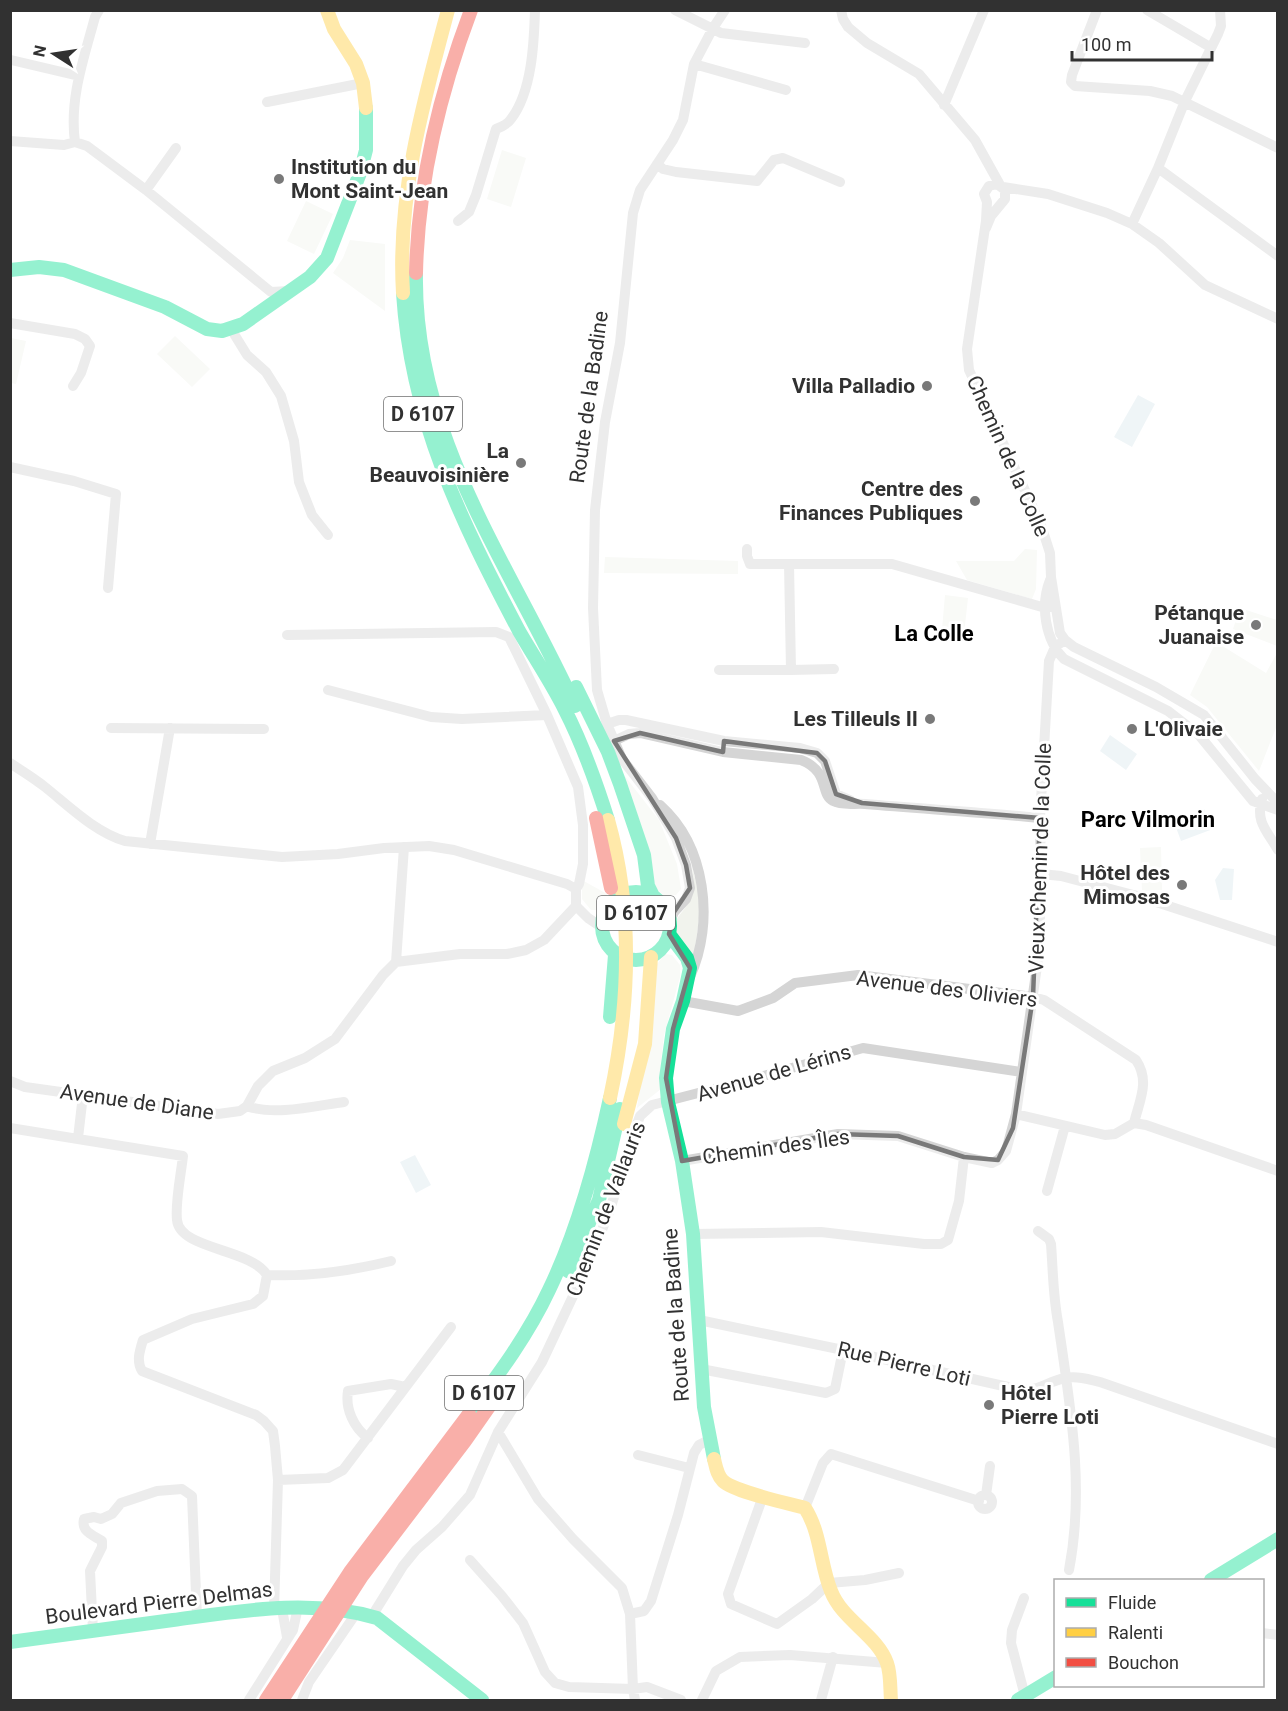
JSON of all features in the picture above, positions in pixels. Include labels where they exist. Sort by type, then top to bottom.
[{"type":"main road","points":[[327,10],[334,29],[343,40]]},
{"type":"main road","points":[[10,270],[39,267],[64,270],[165,307],[207,328],[222,331],[243,324],[310,277],[327,258],[360,173],[366,150],[367,118],[363,83],[343,40],[333,10]]},
{"type":"main road","name":"D 6107","points":[[448,10],[414,146],[405,202],[402,270],[406,331],[413,374],[424,418],[450,490],[520,633],[564,708],[602,782]]},
{"type":"main road","name":"D 6107","points":[[282,1701],[314,1646],[369,1568],[465,1443],[525,1353],[559,1294],[599,1200],[621,1105],[625,1047],[638,965],[635,897],[624,834],[602,782],[573,701],[462,483],[436,411],[418,326],[417,267],[420,204],[430,147],[468,15]]},
{"type":"main road","points":[[533,622],[566,669],[608,752],[644,855],[648,886],[659,903],[667,934],[651,957],[645,1044],[631,1104],[599,1200]]},
{"type":"main road","points":[[520,633],[562,726],[596,816],[613,901]]},
{"type":"main road","points":[[651,957],[633,960],[616,953],[604,937],[603,922],[613,901],[623,895],[633,892],[644,893],[659,903]]},
{"type":"main road","name":"Route de la Badine","points":[[667,934],[687,958],[690,968],[683,1001],[673,1029],[666,1078],[668,1102],[682,1161],[693,1234],[701,1369],[709,1440],[717,1472],[724,1482],[735,1488],[805,1509]]},
{"type":"main road","points":[[585,1196],[605,1064],[616,953]]},
{"type":"main road","name":"D 6107","points":[[266,1701],[303,1641],[364,1551],[455,1434],[516,1347],[549,1290],[585,1196],[625,1047]]},
{"type":"main road","points":[[805,1509],[812,1519],[830,1590],[837,1605],[872,1640],[887,1663],[889,1696]]},
{"type":"main road","points":[[1214,1579],[1278,1539]]},
{"type":"main road","name":"Boulevard Pierre Delmas","points":[[11,1645],[197,1617],[298,1607],[314,1607],[372,1616]]},
{"type":"main road","points":[[372,1616],[466,1695],[482,1701]]},
{"type":"main road","points":[[1022,1698],[1054,1678]]},
{"type":"street","points":[[75,142],[72,121],[79,76],[99,10]]},
{"type":"street","points":[[458,221],[469,212],[496,129],[510,121],[523,97],[534,49],[535,10]]},
{"type":"street","points":[[675,10],[721,33],[805,43]]},
{"type":"street","name":"Route de la Badine","points":[[667,934],[674,912],[686,899],[690,888],[686,865],[676,838],[652,798],[622,759],[607,724],[597,690],[593,608],[595,510],[598,468],[620,343],[633,213],[640,190],[674,140],[683,120],[694,64],[725,10]]},
{"type":"street","points":[[841,10],[848,27],[867,43],[919,74],[975,140],[991,172],[998,194],[1025,190],[1048,194],[1132,224],[1159,243],[1205,285],[1278,319]]},
{"type":"street","points":[[944,105],[984,10]]},
{"type":"street","points":[[1097,10],[1072,75],[1071,82],[1075,86],[1150,91],[1185,101],[1278,148]]},
{"type":"street","points":[[1147,10],[1210,47]]},
{"type":"street","points":[[1132,224],[1185,101],[1221,26],[1220,10]]},
{"type":"street","points":[[11,60],[79,76]]},
{"type":"street","points":[[694,64],[786,90]]},
{"type":"street","points":[[267,102],[363,83]]},
{"type":"street","points":[[10,141],[64,145],[75,142],[87,146],[146,190],[271,292],[291,291]]},
{"type":"street","points":[[146,190],[176,148]]},
{"type":"street","points":[[657,165],[676,172],[757,181],[774,160],[783,158],[840,182]]},
{"type":"street","points":[[1158,168],[1278,256]]},
{"type":"street","name":"Chemin de la Colle","points":[[998,194],[986,228],[967,349],[969,370],[1041,525],[1050,553],[1051,577],[1048,586],[1051,608],[1065,640]]},
{"type":"street","points":[[10,323],[68,333],[86,339],[90,346],[81,373],[73,386]]},
{"type":"street","points":[[231,329],[247,355],[267,372],[281,396],[294,441],[299,482],[312,515],[328,535]]},
{"type":"street","points":[[10,466],[74,481],[116,494],[108,588]]},
{"type":"street","points":[[747,549],[750,564],[892,564],[1051,608]]},
{"type":"street","points":[[789,564],[790,670]]},
{"type":"street","name":"Chemin de la Colle","points":[[1051,608],[1048,634],[1055,647]]},
{"type":"street","points":[[287,634],[496,632],[508,637],[547,715],[578,787],[583,825],[583,864],[576,889],[576,906],[544,940],[526,950],[507,954],[460,954],[396,962],[383,975],[335,1039],[305,1058],[273,1071],[258,1086],[247,1106],[256,1110],[279,1110],[344,1102]]},
{"type":"street","points":[[1278,803],[1255,779],[1204,715],[1156,687],[1074,647],[1065,640],[1055,647],[1064,659],[1150,700],[1176,717],[1199,735],[1253,801],[1278,810]]},
{"type":"street","name":"Vieux Chemin de la Colle","points":[[1006,1151],[1016,1114],[1039,952],[1040,818],[1049,661],[1055,647]]},
{"type":"street","points":[[719,670],[834,669]]},
{"type":"street","points":[[328,690],[431,717],[462,719],[547,715]]},
{"type":"street","points":[[1176,717],[1184,704]]},
{"type":"street","points":[[607,724],[626,720],[723,746]]},
{"type":"street","points":[[111,728],[264,729]]},
{"type":"street","points":[[150,844],[170,728]]},
{"type":"street","points":[[614,741],[629,734],[640,734],[801,760],[811,764],[821,774],[828,798],[833,802],[843,804],[862,803],[1040,818]]},
{"type":"street","points":[[10,763],[115,838],[150,844],[282,856],[338,854],[429,846],[454,850],[567,884],[576,889]]},
{"type":"street","points":[[1242,789],[1255,779]]},
{"type":"street","points":[[1265,790],[1260,804],[1259,818],[1278,850]]},
{"type":"street","name":"Route de la Badine","points":[[652,798],[674,817],[691,847],[699,871],[703,895],[703,922],[698,956],[688,982]]},
{"type":"street","points":[[396,962],[404,847]]},
{"type":"street","points":[[1041,874],[1061,876],[1142,897],[1278,942]]},
{"type":"street","points":[[659,903],[680,906]]},
{"type":"street","points":[[576,906],[588,918],[603,922]]},
{"type":"street","name":"Avenue des Oliviers","points":[[683,1001],[738,1011],[773,998],[795,983],[858,975],[1033,997],[1044,1000],[1136,1060],[1142,1068],[1144,1079],[1134,1123]]},
{"type":"street","name":"Avenue de Lérins","points":[[668,1102],[863,1048],[1021,1072]]},
{"type":"street","name":"Avenue de Diane","points":[[10,1082],[25,1087],[218,1114],[240,1111],[247,1106]]},
{"type":"street","points":[[78,1138],[83,1095]]},
{"type":"street","name":"Chemin de Vallauris","points":[[372,1616],[403,1566],[470,1495],[498,1432],[542,1362],[590,1260],[610,1210],[640,1116],[652,1105],[668,1102]]},
{"type":"street","points":[[1016,1114],[1105,1135],[1115,1134],[1134,1123],[1146,1125],[1278,1171]]},
{"type":"street","points":[[1047,1191],[1065,1126]]},
{"type":"street","points":[[10,1128],[183,1156],[176,1220],[180,1231],[190,1239],[252,1260],[262,1267],[267,1275],[263,1296],[253,1305],[192,1319],[143,1340],[139,1353],[142,1371],[256,1415],[273,1431],[278,1480],[278,1609],[287,1637]]},
{"type":"street","name":"Chemin des Îles","points":[[682,1161],[838,1134],[898,1136],[964,1157],[992,1162],[998,1160],[1006,1151]]},
{"type":"street","points":[[693,1234],[821,1232],[941,1244],[948,1240],[955,1219],[964,1157]]},
{"type":"street","points":[[1038,1231],[1049,1239],[1051,1244],[1057,1320],[1067,1378],[1075,1449],[1077,1495],[1069,1570]]},
{"type":"street","points":[[267,1275],[352,1271],[391,1261]]},
{"type":"street","name":"Rue Pierre Loti","points":[[699,1320],[1023,1389],[1039,1388],[1067,1378],[1082,1378],[1100,1382],[1278,1444]]},
{"type":"street","points":[[278,1480],[328,1478],[343,1470],[452,1327]]},
{"type":"street","points":[[701,1369],[826,1393],[835,1389],[843,1350]]},
{"type":"street","points":[[368,1438],[357,1430],[346,1402],[348,1391],[391,1384],[405,1387]]},
{"type":"street","points":[[498,1432],[538,1499],[573,1539],[622,1588],[630,1614],[634,1695]]},
{"type":"street","points":[[630,1614],[644,1611],[651,1601],[678,1515],[694,1453],[699,1445],[709,1440]]},
{"type":"street","points":[[805,1509],[823,1463],[831,1454],[982,1498],[990,1466]]},
{"type":"street","points":[[638,1455],[689,1468]]},
{"type":"street","points":[[93,1631],[90,1571],[102,1547],[102,1541],[87,1532],[84,1528],[84,1519],[94,1517],[101,1519],[111,1514],[121,1503],[166,1489],[182,1489],[192,1496],[197,1617]]},
{"type":"street","points":[[763,1496],[728,1594],[732,1604],[777,1624],[812,1599],[829,1583],[865,1580],[899,1573]]},
{"type":"street","points":[[470,1560],[523,1623],[545,1672],[555,1683],[569,1687],[634,1695],[646,1687],[681,1701]]},
{"type":"street","points":[[1022,1698],[1011,1643],[1012,1630],[1024,1598]]},
{"type":"street","points":[[249,1701],[293,1630],[298,1607]]},
{"type":"street","points":[[302,1701],[309,1682],[353,1612]]},
{"type":"street","points":[[702,1701],[717,1671],[740,1658],[790,1655],[887,1663]]},
{"type":"street","points":[[821,1701],[833,1657]]},
{"type":"highlighted area","points":[[640,733],[723,752],[724,741],[817,753],[825,761],[836,794],[862,803],[1040,818],[1033,997],[1013,1128],[998,1160],[964,1157],[898,1136],[838,1134],[682,1161],[666,1078],[673,1029],[690,968],[669,934],[674,912],[690,888],[686,865],[676,838],[614,741]]},
{"type":"shaded area","points":[[502,150],[526,158],[511,207],[487,199]]},
{"type":"shaded area","points":[[306,201],[333,214],[314,254],[287,241]]},
{"type":"shaded area","points":[[350,240],[385,244],[385,311],[333,273],[343,258]]},
{"type":"shaded area","points":[[175,336],[210,369],[192,387],[157,354]]},
{"type":"shaded area","points":[[11,338],[26,341],[16,384],[11,383]]},
{"type":"shaded area","points":[[1138,395],[1155,404],[1132,447],[1114,437]]},
{"type":"shaded area","points":[[1025,549],[1037,550],[1036,589],[1032,599],[967,580],[956,561],[1014,561]]},
{"type":"shaded area","points":[[605,557],[738,561],[738,574],[604,573]]},
{"type":"shaded area","points":[[945,595],[968,598],[963,643],[941,641]]},
{"type":"shaded area","name":"Pétanque Juanaise","points":[[1240,608],[1277,620],[1277,646],[1233,629]]},
{"type":"shaded area","points":[[1216,642],[1266,673],[1277,653],[1277,725],[1259,771],[1207,707],[1190,695]]},
{"type":"shaded area","points":[[1110,735],[1137,754],[1126,770],[1100,751]]},
{"type":"shaded area","points":[[624,775],[659,820],[677,864],[681,889],[676,895],[664,896],[656,888]]},
{"type":"shaded area","points":[[1204,809],[1213,829],[1181,841],[1174,822]]},
{"type":"shaded area","points":[[1161,847],[1162,890],[1142,891],[1140,848]]},
{"type":"shaded area","points":[[691,862],[701,903],[694,957],[673,933],[675,922],[689,903],[693,892]]},
{"type":"shaded area","points":[[1223,868],[1234,869],[1232,900],[1220,900],[1215,880]]},
{"type":"shaded area","points":[[582,880],[607,894],[605,904],[598,910],[591,910],[582,899]]},
{"type":"shaded area","points":[[665,954],[672,955],[680,965],[680,977],[664,1035],[660,1069],[661,1089],[637,1108],[657,964]]},
{"type":"shaded area","points":[[415,1155],[431,1185],[416,1193],[400,1162]]},
{"type":"traffic: fast","points":[[10,270],[39,267],[64,270],[165,307],[207,329],[222,331],[243,324],[310,277],[327,258],[360,173],[366,150],[366,108]]},
{"type":"traffic: fast","points":[[416,273],[419,333],[430,390],[448,445],[495,550],[575,706]]},
{"type":"traffic: fast","points":[[403,293],[416,384],[442,468],[498,590],[572,723],[608,820]]},
{"type":"traffic: fast","points":[[576,687],[608,752],[620,784],[644,855],[648,886],[654,898]]},
{"type":"traffic: fast","points":[[636,892],[649,895],[660,902],[667,913],[670,926],[667,939],[660,950],[649,957],[636,960],[623,957],[612,950],[605,939],[602,926],[605,913],[612,902],[623,895],[636,892]]},
{"type":"traffic: fast","points":[[669,934],[687,958],[690,968],[683,1001],[673,1029],[666,1078],[668,1102],[682,1161],[693,1234],[704,1407],[714,1459]]},
{"type":"traffic: fast","points":[[610,1017],[615,955]]},
{"type":"traffic: fast","points":[[469,1414],[522,1339],[541,1307],[559,1267],[585,1196],[610,1098]]},
{"type":"traffic: fast","points":[[568,1271],[599,1200],[620,1109]]},
{"type":"traffic: fast","points":[[1213,1579],[1278,1539]]},
{"type":"traffic: fast","points":[[10,1642],[250,1610],[301,1607],[352,1612],[377,1618],[482,1700]]},
{"type":"traffic: fast","points":[[1018,1700],[1054,1678]]},
{"type":"traffic: slow","points":[[327,10],[334,29],[356,64],[363,83],[366,108]]},
{"type":"traffic: slow","points":[[403,293],[402,257],[408,185],[421,115],[448,10]]},
{"type":"traffic: slow","points":[[608,820],[622,889],[626,959],[622,1028],[610,1098]]},
{"type":"traffic: slow","points":[[624,1124],[645,1044],[651,957]]},
{"type":"traffic: slow","points":[[714,1459],[719,1476],[729,1485],[749,1493],[805,1508],[814,1528],[827,1581],[836,1601],[876,1644],[887,1663],[891,1700]]},
{"type":"traffic: jam","points":[[416,273],[421,205],[432,139],[449,74],[471,10]]},
{"type":"traffic: jam","points":[[596,818],[611,888]]},
{"type":"traffic: jam","points":[[282,1700],[362,1576],[493,1401]]},
{"type":"traffic: jam","points":[[266,1700],[350,1572],[469,1414]]},
{"type":"place","name":"Institution du Mont Saint-Jean","points":[[279,179]]},
{"type":"place","name":"Villa Palladio","points":[[927,386]]},
{"type":"place","name":"La Beauvoisinière","points":[[521,463]]},
{"type":"place","name":"Centre des Finances Publiques","points":[[975,501]]},
{"type":"place","name":"Pétanque Juanaise","points":[[1256,625]]},
{"type":"place","name":"Les Tilleuls II","points":[[930,719]]},
{"type":"place","name":"L'Olivaie","points":[[1132,729]]},
{"type":"place","name":"Hôtel des Mimosas","points":[[1182,885]]},
{"type":"place","name":"Hôtel Pierre Loti","points":[[989,1405]]},
{"type":"district","name":"La Colle","points":[[934,633]]},
{"type":"district","name":"Parc Vilmorin","points":[[1148,819]]}]
